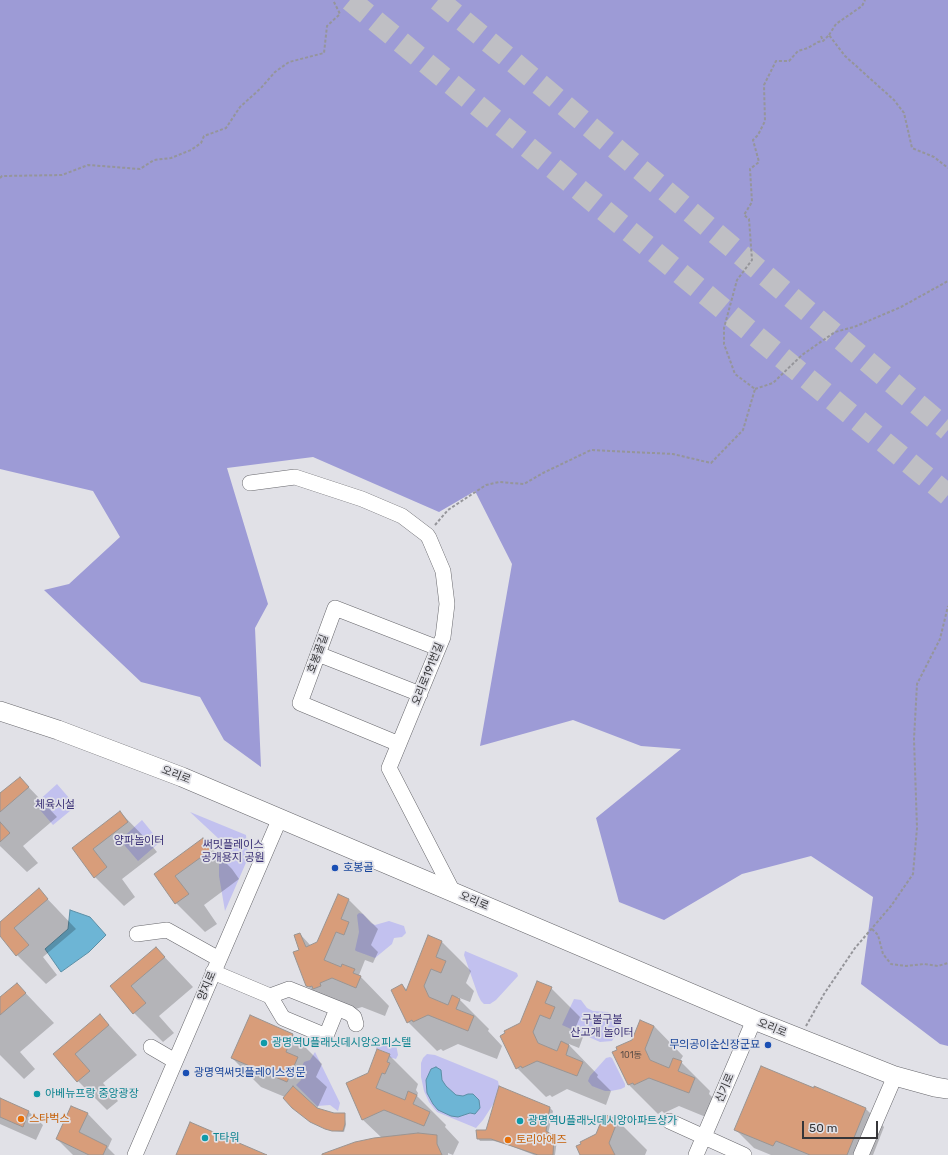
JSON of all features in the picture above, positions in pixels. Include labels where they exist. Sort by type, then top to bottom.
[{"type":"main road","name":"오리로","points":[[0,712],[73,735],[182,777],[799,1038],[895,1076],[948,1089]]},
{"type":"street","name":"오리로191번길","points":[[250,483],[295,478],[362,500],[402,516],[428,535],[443,571],[447,604],[443,637],[389,768],[453,892]]},
{"type":"street","name":"호봉골길","points":[[399,744],[300,703],[335,608],[438,648]]},
{"type":"street","points":[[318,654],[420,694]]},
{"type":"street","name":"양지로","points":[[135,1155],[280,818]]},
{"type":"street","points":[[137,934],[167,930],[216,965],[270,996],[284,1018],[326,1036],[337,1009]]},
{"type":"street","points":[[270,996],[289,989],[350,1013],[354,1017],[356,1024]]},
{"type":"street","name":"신기로","points":[[696,1155],[754,1020]]},
{"type":"street","points":[[151,1047],[175,1061]]},
{"type":"street","points":[[861,1155],[895,1076]]},
{"type":"street","points":[[669,1121],[744,1155]]},
{"type":"path","points":[[0,178],[2,176],[62,175],[88,165],[140,169],[154,160],[171,158],[191,150],[200,143],[204,136],[226,128],[240,107],[261,88],[275,72],[289,62],[324,53],[328,26],[340,14],[333,0]]},
{"type":"path","points":[[755,389],[735,374],[724,344],[724,328],[737,280],[752,260],[749,219],[744,215],[752,202],[750,168],[759,162],[752,140],[758,135],[765,121],[764,85],[776,61],[789,61],[798,51],[823,41],[829,36],[836,24],[862,6],[865,0]]},
{"type":"path","points":[[821,36],[823,41]]},
{"type":"path","points":[[829,36],[845,56],[898,104],[904,113],[912,148],[934,157],[948,168]]},
{"type":"path","points":[[755,389],[772,383],[802,355],[835,332],[854,327],[902,307],[948,281]]},
{"type":"path","points":[[429,538],[430,529],[448,510],[486,486],[499,482],[524,484],[543,473],[591,450],[673,454],[711,464],[743,430],[755,389]]},
{"type":"path","points":[[799,1038],[824,994],[855,948],[891,906],[913,874],[917,828],[914,739],[917,684],[940,639],[948,606]]},
{"type":"path","points":[[871,929],[878,935],[883,954],[891,964],[938,966],[948,963]]},
{"type":"green space","name":"체육시설","points":[[57,784],[76,806],[53,825],[35,804]]},
{"type":"green space","name":"써밋플레이스 공개용지 공원","points":[[190,812],[246,835],[248,858],[225,911],[219,876],[219,839]]},
{"type":"green space","name":"양파놀이터","points":[[142,820],[160,842],[138,861],[120,840]]},
{"type":"green space","points":[[359,913],[363,914],[371,923],[375,925],[389,921],[404,926],[406,933],[402,937],[394,938],[392,944],[375,958],[356,951],[359,932],[357,915]]},
{"type":"green space","points":[[465,951],[517,973],[518,976],[496,1000],[490,1004],[484,1004],[478,995],[464,955]]},
{"type":"green space","name":"구불구불 산고개 놀이터","points":[[574,999],[581,1000],[587,1008],[593,1011],[608,1012],[620,1023],[619,1029],[612,1041],[600,1042],[562,1025]]},
{"type":"green space","points":[[388,1040],[396,1044],[398,1055],[396,1059],[389,1057],[390,1054],[376,1048],[377,1045]]},
{"type":"green space","points":[[315,1052],[340,1103],[338,1111],[330,1105],[317,1106],[296,1085],[301,1080],[302,1076],[300,1071],[304,1062],[310,1060]]},
{"type":"green space","points":[[427,1054],[435,1055],[498,1081],[499,1086],[494,1103],[476,1128],[437,1112],[429,1102],[424,1091],[421,1077],[421,1063]]},
{"type":"green space","points":[[606,1058],[612,1058],[625,1084],[625,1087],[605,1091],[592,1086],[588,1081],[590,1076]]},
{"type":"shaded area","points":[[0,0],[948,0],[948,1046],[940,1044],[861,984],[873,897],[811,856],[742,874],[664,920],[619,902],[596,818],[681,749],[641,746],[573,720],[480,746],[512,564],[475,491],[439,512],[313,457],[227,468],[268,604],[255,628],[261,767],[224,740],[200,697],[141,682],[44,590],[69,584],[120,537],[93,491],[0,469]]},
{"type":"shaded area","points":[[70,910],[90,917],[106,935],[89,952],[61,972],[45,949],[68,929]]},
{"type":"shaded area","points":[[436,1067],[441,1070],[442,1080],[446,1086],[456,1095],[463,1096],[473,1094],[479,1100],[480,1108],[475,1114],[470,1113],[458,1117],[451,1116],[438,1110],[433,1104],[427,1093],[426,1080],[431,1069]]},
{"type":"building","points":[[20,777],[29,787],[0,812],[0,793]]},
{"type":"building","points":[[120,811],[128,822],[93,849],[107,867],[94,878],[72,848]]},
{"type":"building","points":[[0,822],[10,833],[0,842]]},
{"type":"building","points":[[203,838],[211,850],[175,876],[189,894],[175,904],[154,874]]},
{"type":"building","points":[[39,888],[48,899],[14,928],[29,945],[16,956],[0,936],[0,922]]},
{"type":"building","points":[[338,894],[349,899],[341,919],[349,922],[344,935],[336,932],[324,960],[341,967],[342,964],[355,969],[353,973],[361,976],[356,988],[332,978],[320,983],[321,986],[313,989],[312,986],[306,986],[293,952],[299,950],[294,935],[300,933],[306,947],[317,942]]},
{"type":"building","points":[[428,935],[442,941],[436,957],[446,961],[441,973],[431,969],[424,986],[429,997],[448,1005],[452,995],[460,999],[456,1009],[474,1016],[468,1031],[428,1015],[413,1022],[412,1020],[407,1023],[391,990],[402,984],[406,991]]},
{"type":"building","points":[[156,947],[165,957],[131,986],[146,1003],[133,1014],[110,986]]},
{"type":"building","points":[[537,981],[552,987],[545,1003],[555,1007],[550,1019],[540,1015],[533,1032],[538,1043],[557,1051],[561,1041],[569,1045],[566,1055],[583,1062],[577,1076],[537,1061],[522,1068],[521,1066],[516,1069],[500,1036],[505,1033],[504,1031],[520,1023]]},
{"type":"building","points":[[17,983],[26,993],[0,1015],[0,997]]},
{"type":"building","points":[[100,1014],[109,1025],[75,1054],[90,1071],[77,1082],[53,1054]]},
{"type":"building","name":"광명역U플래닛데시앙오피스텔","points":[[250,1015],[293,1034],[286,1052],[298,1057],[287,1082],[231,1058]]},
{"type":"building","points":[[640,1020],[654,1026],[645,1049],[650,1060],[669,1068],[673,1058],[682,1061],[678,1071],[695,1078],[689,1093],[649,1078],[634,1085],[633,1083],[628,1085],[612,1052],[617,1050],[616,1047],[632,1040]]},
{"type":"building","points":[[377,1049],[390,1054],[387,1062],[390,1063],[385,1074],[382,1073],[376,1088],[405,1100],[408,1091],[417,1095],[413,1104],[430,1112],[424,1126],[384,1110],[362,1120],[346,1083],[368,1073]]},
{"type":"building","points":[[761,1066],[866,1108],[847,1155],[810,1155],[776,1141],[773,1146],[734,1130]]},
{"type":"building","points":[[293,1086],[317,1108],[334,1113],[345,1113],[345,1124],[343,1131],[332,1131],[325,1129],[310,1122],[292,1108],[283,1098]]},
{"type":"building","name":"광명역U플래닛데시앙아파트상가","points":[[499,1086],[550,1107],[546,1131],[554,1136],[553,1155],[538,1155],[491,1139],[477,1139],[476,1130],[486,1130]]},
{"type":"building","points":[[0,1098],[29,1111],[23,1127],[0,1117]]},
{"type":"building","points":[[71,1106],[88,1113],[79,1132],[107,1146],[103,1155],[89,1155],[56,1139]]},
{"type":"building","points":[[604,1114],[618,1120],[609,1143],[615,1155],[580,1155],[576,1146],[581,1144],[580,1142],[596,1134]]},
{"type":"building","name":"T타워","points":[[190,1122],[267,1155],[176,1155]]},
{"type":"building","points":[[418,1133],[437,1135],[437,1144],[442,1155],[322,1155],[355,1142],[374,1138]]},
{"type":"tunnel","points":[[350,0],[948,495]]},
{"type":"tunnel","points":[[438,0],[948,430]]},
{"type":"place","name":"호봉골","points":[[335,868]]},
{"type":"place","name":"광명역U플래닛데시앙오피스텔","points":[[264,1043]]},
{"type":"place","name":"무의공이순신장군묘","points":[[768,1045]]},
{"type":"place","name":"광명역써밋플레이스정문","points":[[186,1073]]},
{"type":"place","name":"아베뉴프랑 중앙광장","points":[[37,1094]]},
{"type":"place","name":"스타벅스","points":[[21,1119]]},
{"type":"place","name":"광명역U플래닛데시앙아파트상가","points":[[520,1121]]},
{"type":"place","name":"T타워","points":[[205,1138]]},
{"type":"place","name":"토리아에즈","points":[[508,1140]]}]
